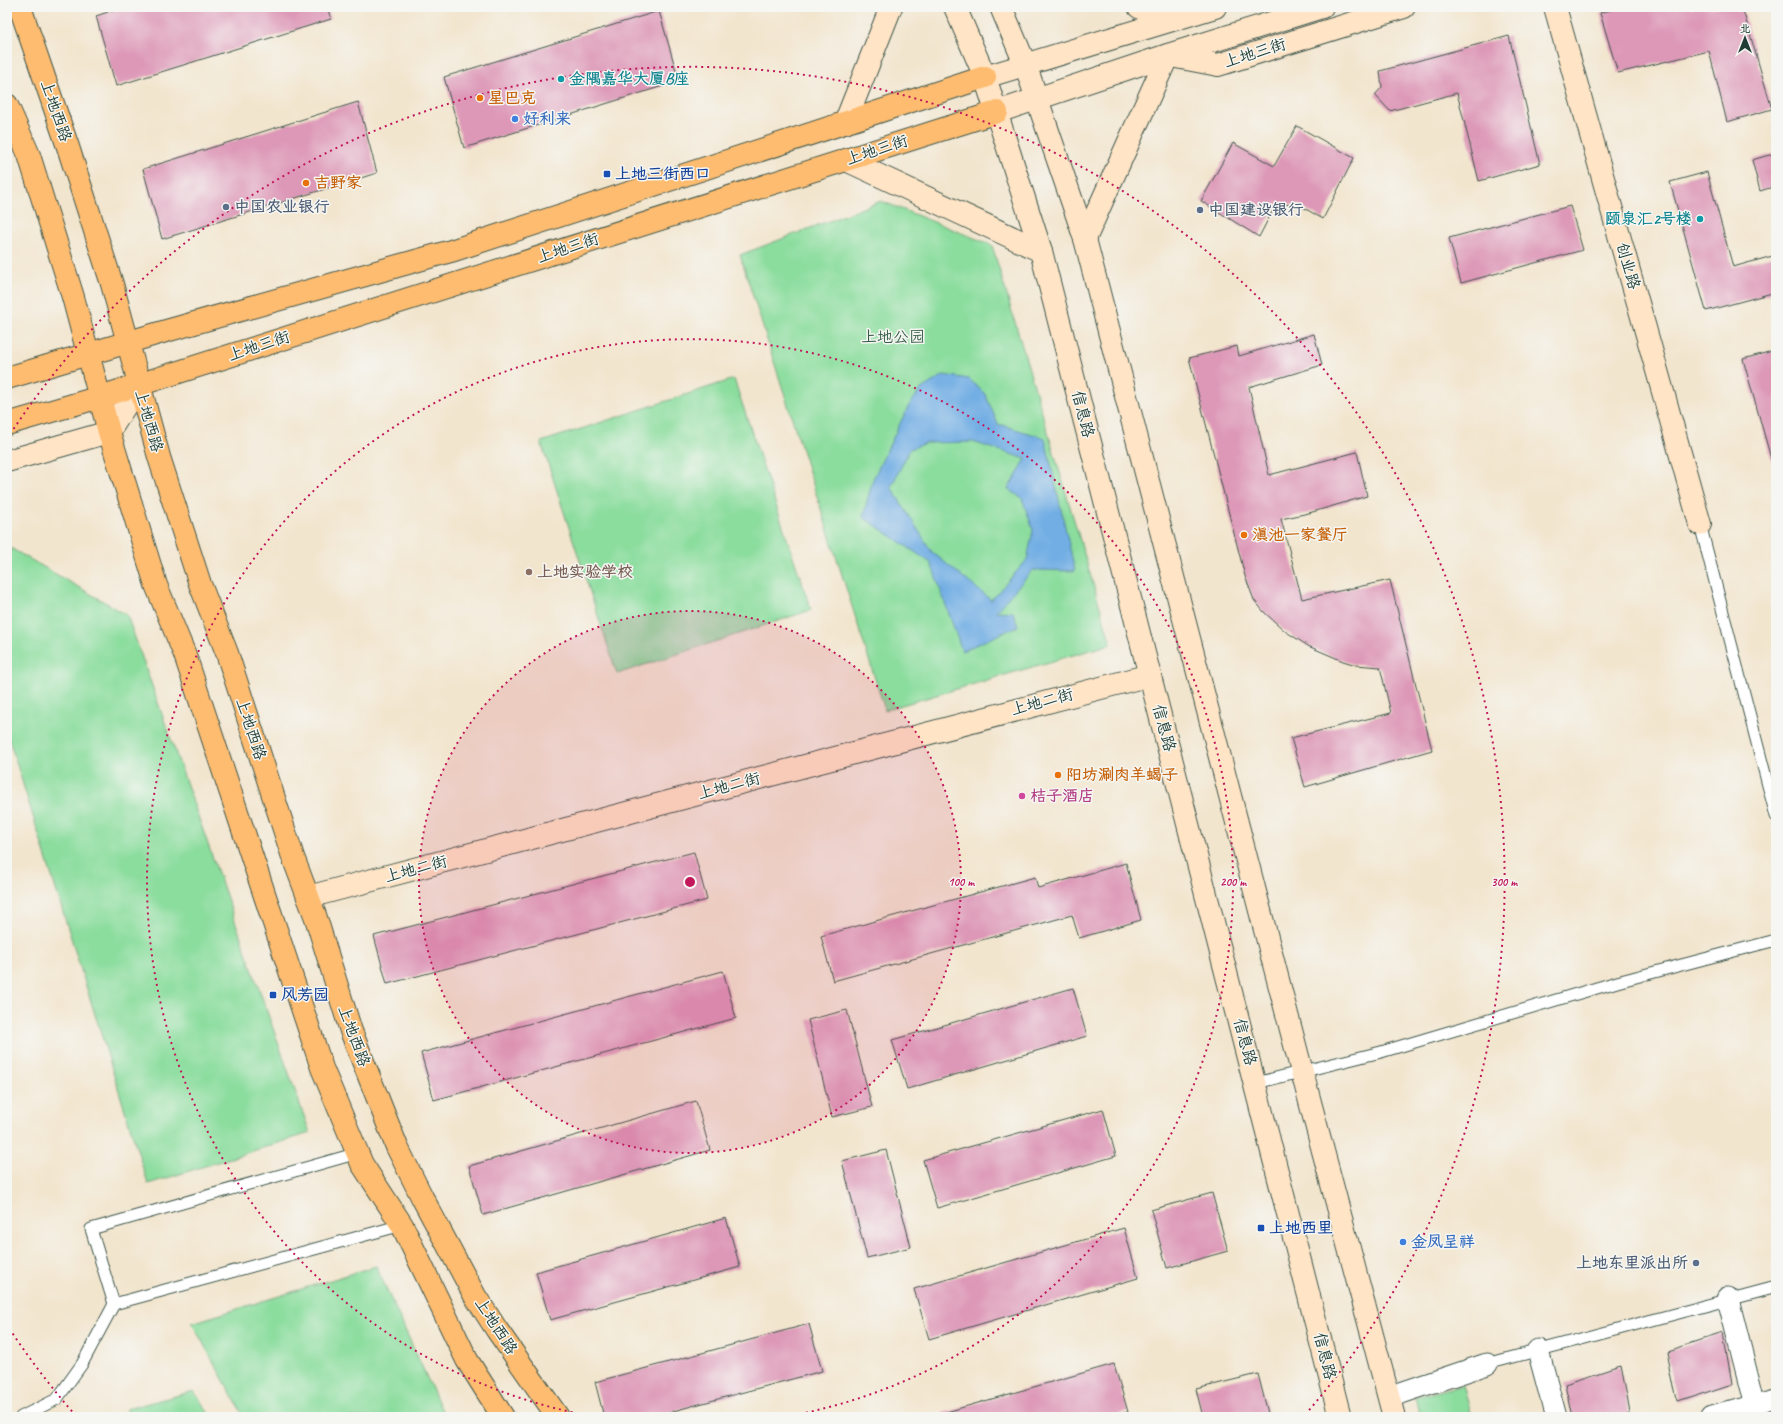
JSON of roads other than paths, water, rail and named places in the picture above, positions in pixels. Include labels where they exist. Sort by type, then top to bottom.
[{"type":"main road","name":"上地西路","points":[[20,7],[108,270],[159,456],[200,584],[227,653],[351,1031],[397,1147],[475,1296],[558,1417]]},
{"type":"main road","points":[[845,123],[891,7]]},
{"type":"main road","name":"信息路","points":[[956,7],[985,77],[1041,251],[1256,1083],[1340,1417]]},
{"type":"main road","points":[[1002,7],[1025,64],[1085,240],[1391,1407]]},
{"type":"main road","points":[[1139,7],[1173,14]]},
{"type":"main road","points":[[7,378],[127,342],[451,251],[1025,64],[1173,14],[1215,7]]},
{"type":"main road","name":"上地三街","points":[[1168,55],[1322,7]]},
{"type":"main road","name":"上地三街","points":[[1168,55],[1218,65],[1404,7]]},
{"type":"main road","name":"创业路","points":[[1555,7],[1700,524]]},
{"type":"main road","points":[[997,112],[1168,55]]},
{"type":"main road","points":[[1085,240],[1168,55]]},
{"type":"main road","points":[[7,104],[29,155],[89,353],[109,432],[156,585],[185,655],[312,1038],[334,1097],[362,1164],[402,1225],[467,1360],[503,1417]]},
{"type":"main road","name":"上地三街","points":[[7,424],[100,397],[997,112]]},
{"type":"main road","points":[[846,160],[1041,251]]},
{"type":"main road","points":[[7,461],[109,432],[139,384]]},
{"type":"main road","name":"上地二街","points":[[308,897],[1150,675]]},
{"type":"street","points":[[1728,1299],[1755,1405]]},
{"type":"street","points":[[1538,1350],[1556,1417]]},
{"type":"street","points":[[1391,1407],[1487,1364]]},
{"type":"street","points":[[1712,1417],[1776,1399]]},
{"type":"lane","points":[[1700,524],[1776,816]]},
{"type":"lane","points":[[1256,1083],[1381,1052],[1617,982],[1776,940]]},
{"type":"lane","points":[[21,1417],[57,1399],[82,1364],[114,1304],[91,1229],[358,1153]]},
{"type":"lane","points":[[114,1304],[402,1225]]},
{"type":"lane","points":[[1487,1364],[1776,1286]]},
{"type":"water","points":[[944,375],[969,379],[985,394],[998,424],[1045,438],[1075,571],[1033,570],[996,611],[1013,612],[1018,626],[962,651],[931,563],[863,517],[873,479],[908,407],[921,389]],"holes":[[[973,442],[1026,459],[1008,489],[1022,498],[1033,530],[1027,560],[991,600],[932,552],[891,487],[910,449],[926,443]]]},
{"type":"place","name":"金隅嘉华大厦B座","points":[[561,79]]},
{"type":"place","name":"星巴克","points":[[480,98]]},
{"type":"place","name":"好利来","points":[[515,119]]},
{"type":"place","name":"上地三街西口","points":[[607,174]]},
{"type":"place","name":"吉野家","points":[[306,183]]},
{"type":"place","name":"中国农业银行","points":[[226,207]]},
{"type":"place","name":"中国建设银行","points":[[1200,210]]},
{"type":"place","name":"颐泉汇2号楼","points":[[1700,219]]},
{"type":"place","name":"滇池一家餐厅","points":[[1244,535]]},
{"type":"place","name":"上地实验学校","points":[[529,572]]},
{"type":"place","name":"阳坊涮肉羊蝎子","points":[[1058,775]]},
{"type":"place","name":"桔子酒店","points":[[1022,796]]},
{"type":"place","name":"风芳园","points":[[273,995]]},
{"type":"place","name":"上地西里","points":[[1261,1228]]},
{"type":"place","name":"金凤呈祥","points":[[1403,1242]]},
{"type":"place","name":"上地东里派出所","points":[[1696,1263]]},
{"type":"park label","name":"上地公园","points":[[893,337]]}]
